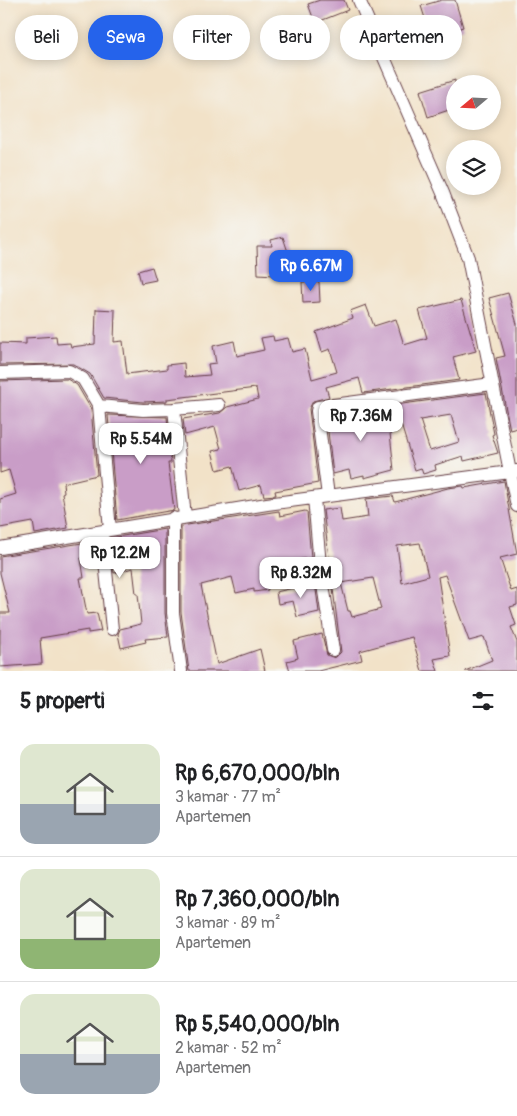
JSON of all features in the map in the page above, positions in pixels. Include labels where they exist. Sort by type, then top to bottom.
[{"type":"street","points":[[359,0],[443,193],[468,258],[478,302],[482,338],[514,471],[517,506]]},
{"type":"street","points":[[0,373],[69,371],[83,379],[99,406],[112,628]]},
{"type":"street","points":[[328,496],[318,407],[492,384]]},
{"type":"street","points":[[99,406],[143,410],[218,405]]},
{"type":"street","points":[[174,409],[179,518],[173,613],[181,671]]},
{"type":"street","points":[[0,548],[179,518],[514,471]]},
{"type":"street","points":[[314,498],[320,565],[333,650]]},
{"type":"building","points":[[320,0],[344,0],[348,10],[330,17],[330,15],[312,15],[308,4]]},
{"type":"building","points":[[442,0],[455,0],[459,15],[424,15],[421,6]]},
{"type":"building","points":[[446,83],[446,111],[428,117],[420,91]]},
{"type":"building","points":[[283,237],[294,270],[274,275],[258,274],[257,246],[272,246],[271,240]]},
{"type":"building","points":[[152,267],[156,280],[141,283],[138,271]]},
{"type":"building","points":[[302,282],[319,282],[320,302],[303,303]]},
{"type":"building","points":[[508,293],[517,324],[517,428],[510,430],[496,358],[505,356],[489,298]]},
{"type":"building","points":[[461,300],[476,351],[453,357],[459,380],[363,393],[359,378],[326,387],[329,397],[313,401],[309,409],[318,483],[275,491],[276,495],[264,496],[261,485],[239,491],[232,466],[217,470],[212,451],[221,449],[215,427],[185,435],[183,419],[220,413],[227,407],[258,399],[256,388],[167,399],[167,401],[143,402],[104,398],[90,374],[73,364],[0,365],[0,343],[26,344],[26,338],[56,336],[57,344],[70,343],[71,347],[95,344],[96,309],[115,310],[114,342],[123,341],[127,374],[167,369],[167,365],[184,363],[185,377],[210,375],[208,364],[216,363],[213,346],[234,341],[237,356],[264,350],[261,338],[273,336],[274,341],[288,338],[292,352],[305,349],[312,379],[337,372],[330,349],[322,352],[316,332],[353,318],[350,311],[366,305],[374,326],[396,319],[404,345],[427,338],[419,310]]},
{"type":"building","points":[[67,379],[77,385],[91,409],[97,475],[63,483],[64,492],[62,493],[68,528],[35,534],[33,522],[0,528],[0,499],[16,494],[9,470],[0,473],[0,381]]},
{"type":"building","points":[[486,393],[494,434],[492,435],[498,453],[464,461],[463,456],[435,465],[436,470],[423,474],[421,468],[415,470],[395,405]],"holes":[[[451,415],[459,442],[430,451],[420,420]]]},
{"type":"building","points":[[387,406],[394,470],[364,478],[364,475],[351,478],[349,470],[333,474],[326,414]]},
{"type":"building","points":[[108,415],[167,417],[171,463],[168,463],[174,510],[117,520]]},
{"type":"building","points":[[504,481],[517,554],[500,558],[511,591],[517,589],[517,605],[510,607],[516,625],[511,627],[517,642],[517,671],[465,671],[492,660],[484,637],[469,641],[445,575],[438,577],[450,656],[434,659],[438,671],[422,671],[412,637],[360,651],[362,660],[318,671],[290,671],[287,661],[298,658],[294,641],[322,634],[327,655],[335,658],[341,652],[323,510],[340,508],[342,521],[368,517],[366,499],[393,496],[395,502],[448,488],[463,486],[464,488]],"holes":[[[420,543],[428,576],[402,583],[397,546]],[[373,578],[381,609],[352,617],[350,611],[348,611],[341,583]]]},
{"type":"building","points":[[279,511],[280,516],[307,512],[311,558],[263,564],[268,590],[254,592],[254,589],[236,593],[232,577],[201,585],[217,664],[260,649],[265,671],[189,671],[181,612],[181,526]]},
{"type":"building","points":[[165,529],[165,613],[168,637],[145,639],[146,642],[121,648],[118,634],[120,629],[141,624],[133,568],[114,573],[111,538]]},
{"type":"building","points":[[95,541],[96,555],[81,558],[84,578],[80,578],[87,614],[97,613],[101,631],[88,633],[88,630],[40,638],[42,664],[0,667],[0,613],[10,613],[0,573],[0,556]]},
{"type":"building","points":[[315,583],[319,612],[297,617],[293,601],[278,604],[276,592]]}]
